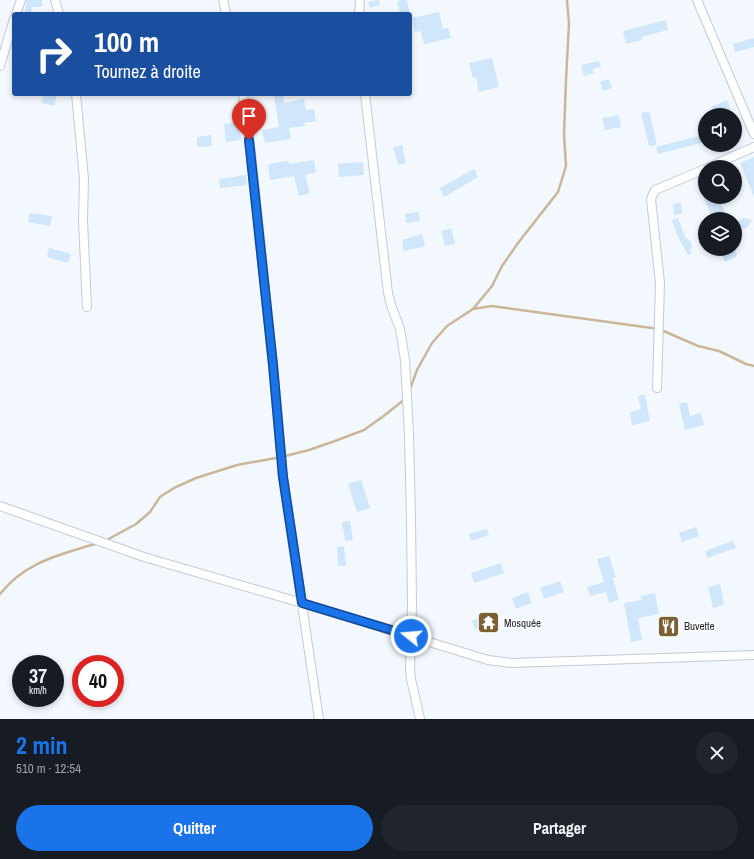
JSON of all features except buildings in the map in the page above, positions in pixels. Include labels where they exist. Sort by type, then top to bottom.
[{"type":"street","points":[[17,12],[21,0]]},
{"type":"street","points":[[55,0],[58,12]]},
{"type":"street","points":[[223,0],[226,12]]},
{"type":"street","points":[[359,12],[360,0]]},
{"type":"street","points":[[697,0],[754,134]]},
{"type":"street","points":[[0,66],[12,26]]},
{"type":"street","points":[[76,96],[84,179],[83,220],[87,307]]},
{"type":"street","points":[[243,96],[252,161],[273,357],[283,477],[319,719]]},
{"type":"street","points":[[365,96],[388,293],[400,329],[404,360],[409,435],[411,518],[410,662],[411,679],[420,719]]},
{"type":"street","points":[[725,160],[754,147]]},
{"type":"street","points":[[657,388],[660,283],[651,200],[655,190],[698,172]]},
{"type":"street","points":[[0,506],[144,557],[302,603],[488,660],[511,663],[754,655]]},
{"type":"waterway","points":[[473,309],[492,286],[502,266],[518,243],[558,192],[566,166],[564,134],[569,24],[567,0]]},
{"type":"waterway","points":[[410,389],[417,370],[432,343],[447,326],[473,309],[492,306],[659,329],[698,346],[719,351],[746,364],[754,366]]},
{"type":"waterway","points":[[105,541],[136,524],[150,512],[160,497],[174,488],[196,478],[237,465],[309,450],[364,430],[405,399]]},
{"type":"waterway","points":[[0,594],[10,583],[32,567],[57,556],[98,543]]},
{"type":"place","name":"Mosquée","points":[[489,623]]},
{"type":"place","name":"Buvette","points":[[668,626]]},
{"type":"route","points":[[249,140],[273,365],[283,477],[302,603],[411,636]]}]
